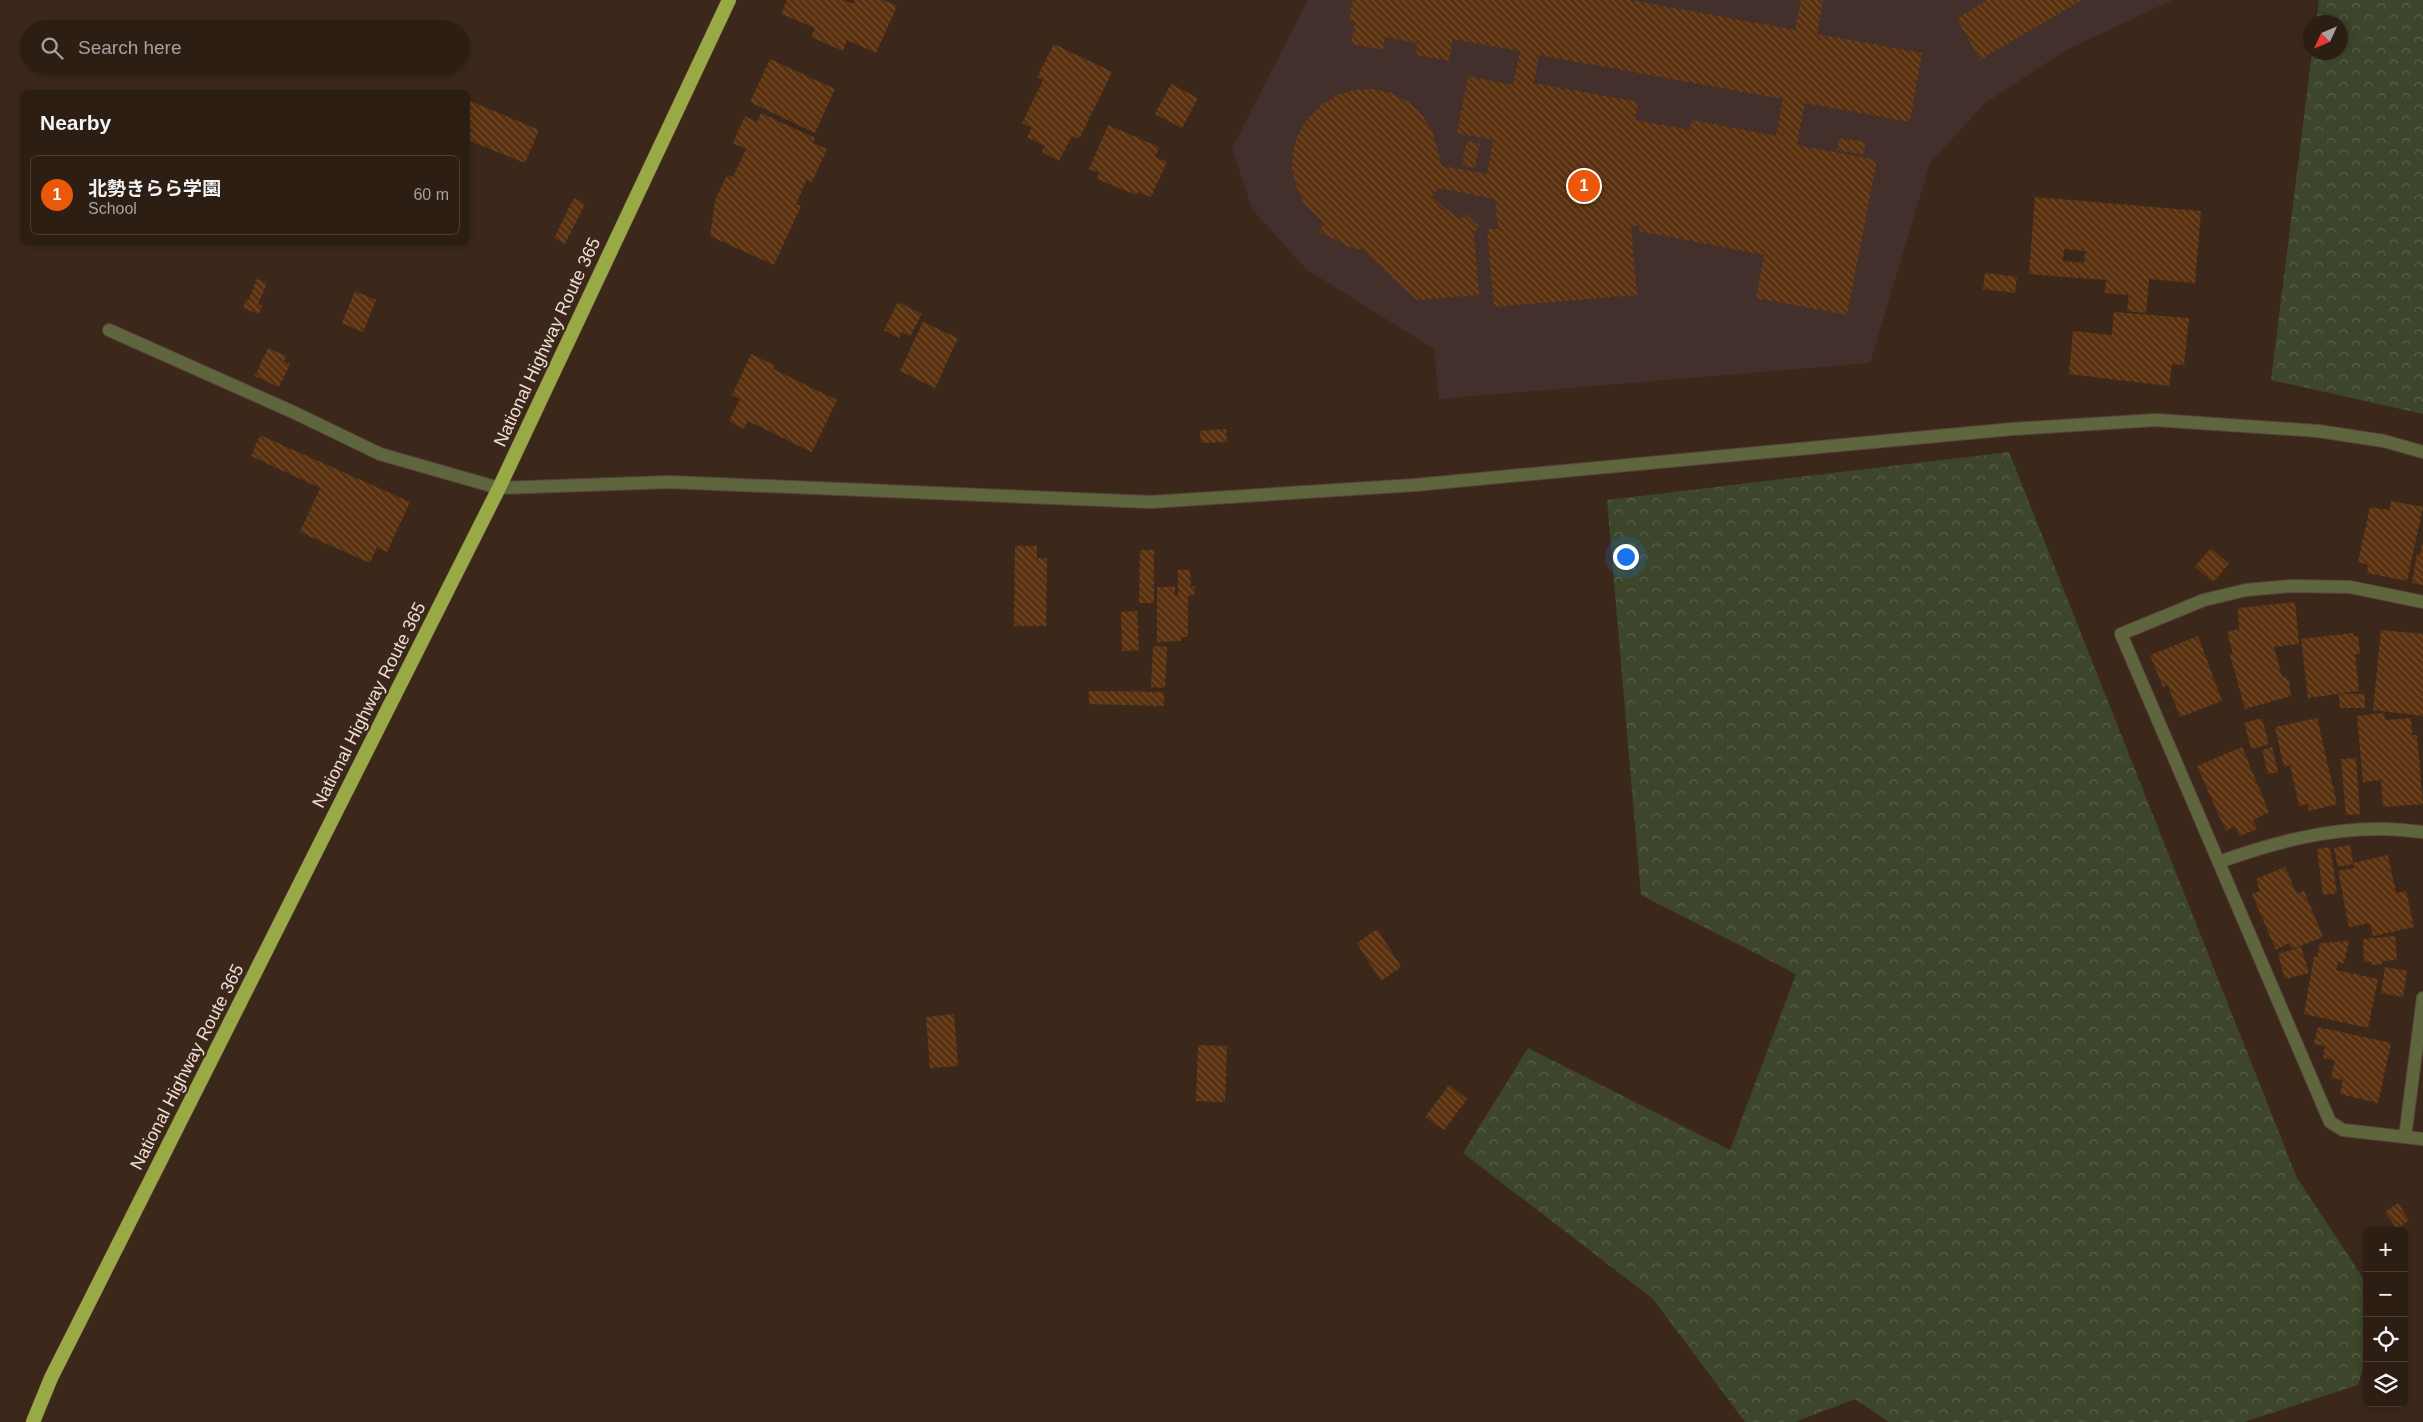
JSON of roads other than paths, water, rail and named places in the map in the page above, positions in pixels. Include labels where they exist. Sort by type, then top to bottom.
[{"type":"highway","name":"National Highway Route 365","points":[[32,1422],[51,1378],[499,488],[729,0]]},
{"type":"street","points":[[109,330],[293,412],[380,454],[499,488],[669,482],[1151,502],[1415,485],[2012,429],[2156,420],[2318,431],[2384,441],[2423,452]]},
{"type":"street","points":[[2423,602],[2350,587],[2292,586],[2246,590],[2204,600],[2121,634],[2330,1122],[2343,1130],[2423,1139]]},
{"type":"street","points":[[2219,862],[2268,845],[2320,834],[2385,829],[2423,832]]},
{"type":"street","points":[[2405,1136],[2423,998]]},
{"type":"place","name":"北勢きらら学園","points":[[1584,186]]}]
